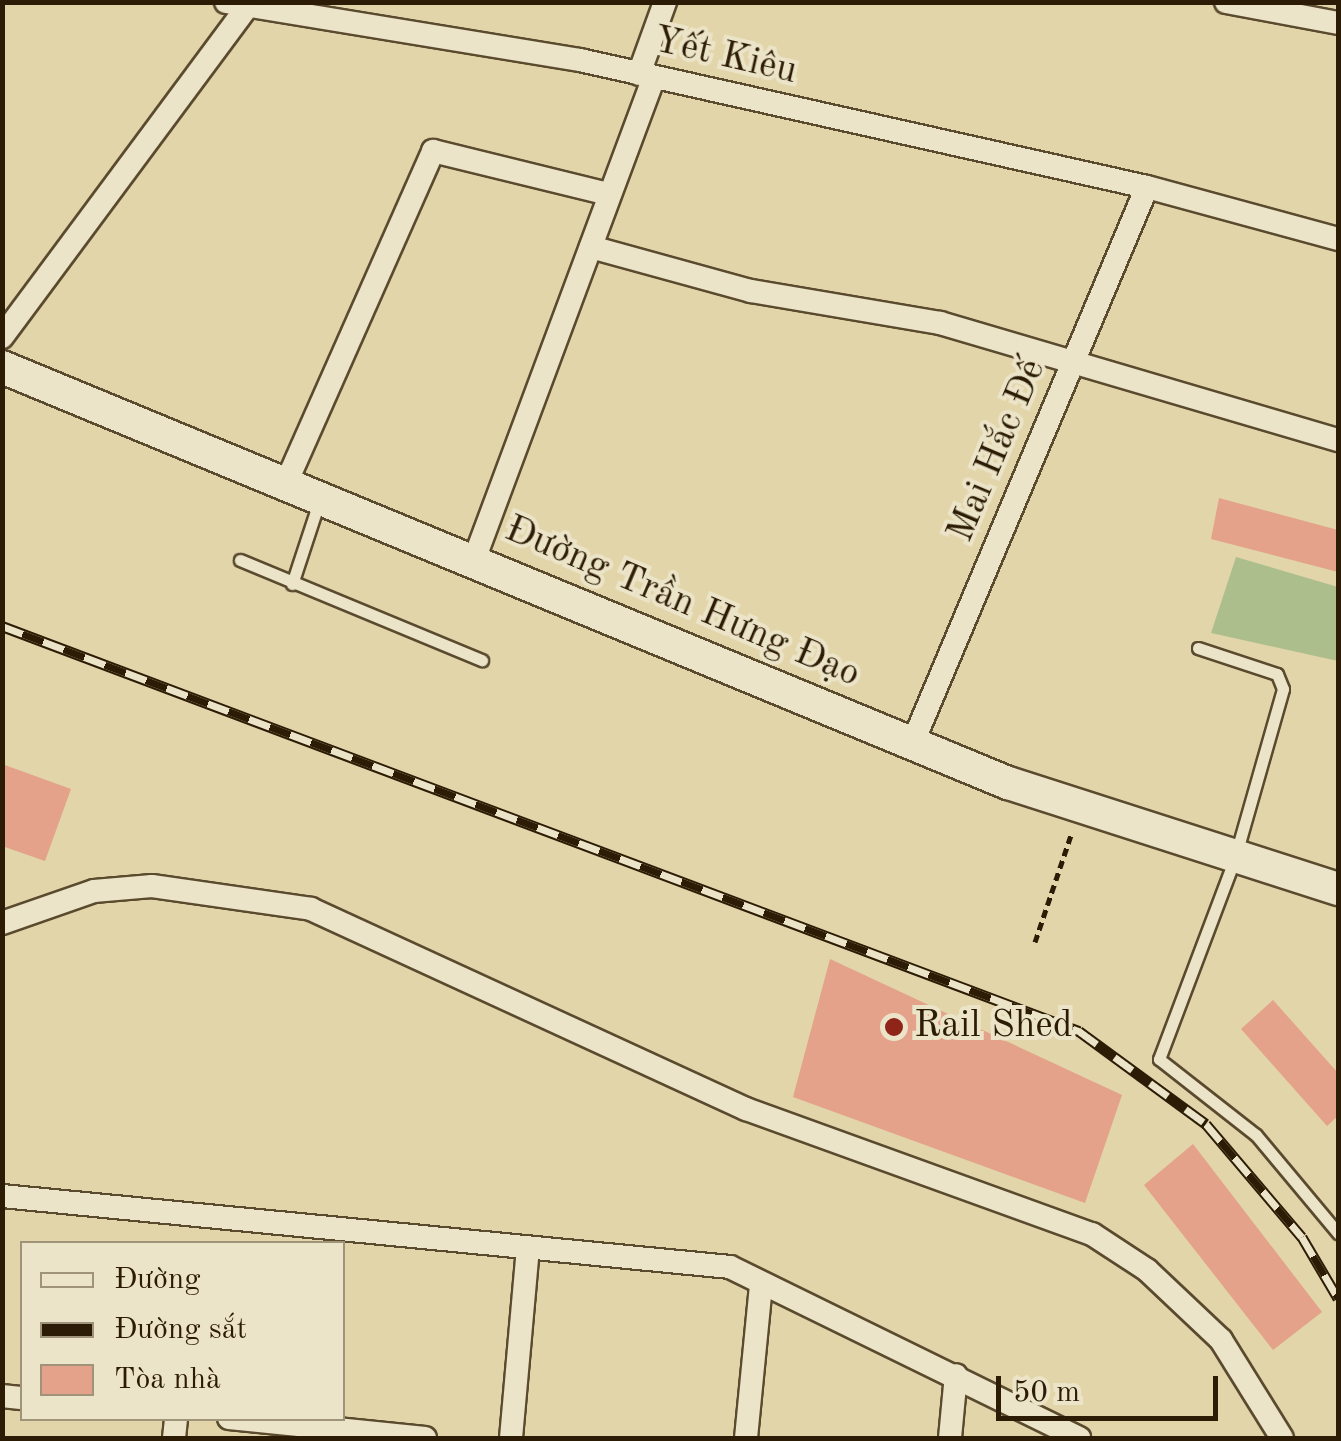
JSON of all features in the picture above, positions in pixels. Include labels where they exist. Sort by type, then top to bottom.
[{"type":"street","points":[[474,560],[591,247],[646,76],[664,2]]},
{"type":"street","points":[[1226,2],[1338,23]]},
{"type":"street","points":[[2,337],[236,5]]},
{"type":"street","name":"Yết Kiêu","points":[[236,5],[646,76],[1147,188],[1338,240]]},
{"type":"street","points":[[287,481],[432,151],[608,194]]},
{"type":"street","name":"Mai Hắc Đế","points":[[913,742],[1147,188]]},
{"type":"street","points":[[591,247],[751,290],[940,323],[1072,365],[1338,440]]},
{"type":"street","name":"Đường Trần Hưng Đạo","points":[[2,367],[1080,808],[1338,889]]},
{"type":"street","points":[[2,923],[94,891],[152,886],[224,890],[311,910],[746,1109],[1092,1234],[1147,1270],[1221,1340],[1282,1438]]},
{"type":"street","points":[[2,1196],[194,1219],[730,1268],[1079,1438]]},
{"type":"street","points":[[192,1241],[194,1219]]},
{"type":"street","points":[[511,1438],[528,1249]]},
{"type":"street","points":[[746,1438],[761,1284]]},
{"type":"street","points":[[950,1438],[956,1375]]},
{"type":"street","points":[[258,1421],[425,1438]]},
{"type":"lane","points":[[292,584],[321,495]]},
{"type":"lane","points":[[240,560],[482,660]]},
{"type":"lane","points":[[1198,648],[1277,674],[1283,689],[1235,858],[1159,1060],[1232,1112],[1336,1224]]},
{"type":"path","points":[[1035,942],[1080,808]]},
{"type":"green space","points":[[1236,557],[1338,587],[1338,661],[1211,633]]},
{"type":"building","points":[[1219,498],[1338,530],[1338,572],[1211,539]]},
{"type":"building","points":[[2,764],[71,789],[45,861],[2,846]]},
{"type":"building","name":"Rail Shed","points":[[830,959],[1122,1095],[1085,1203],[793,1097]]},
{"type":"building","points":[[1273,1000],[1338,1073],[1338,1116],[1327,1126],[1241,1029]]},
{"type":"building","points":[[1193,1144],[1322,1312],[1273,1350],[1144,1185]]},
{"type":"railway","points":[[2,626],[1079,1031],[1206,1124],[1302,1237],[1338,1298]]},
{"type":"place","name":"Rail Shed","points":[[894,1027]]}]
